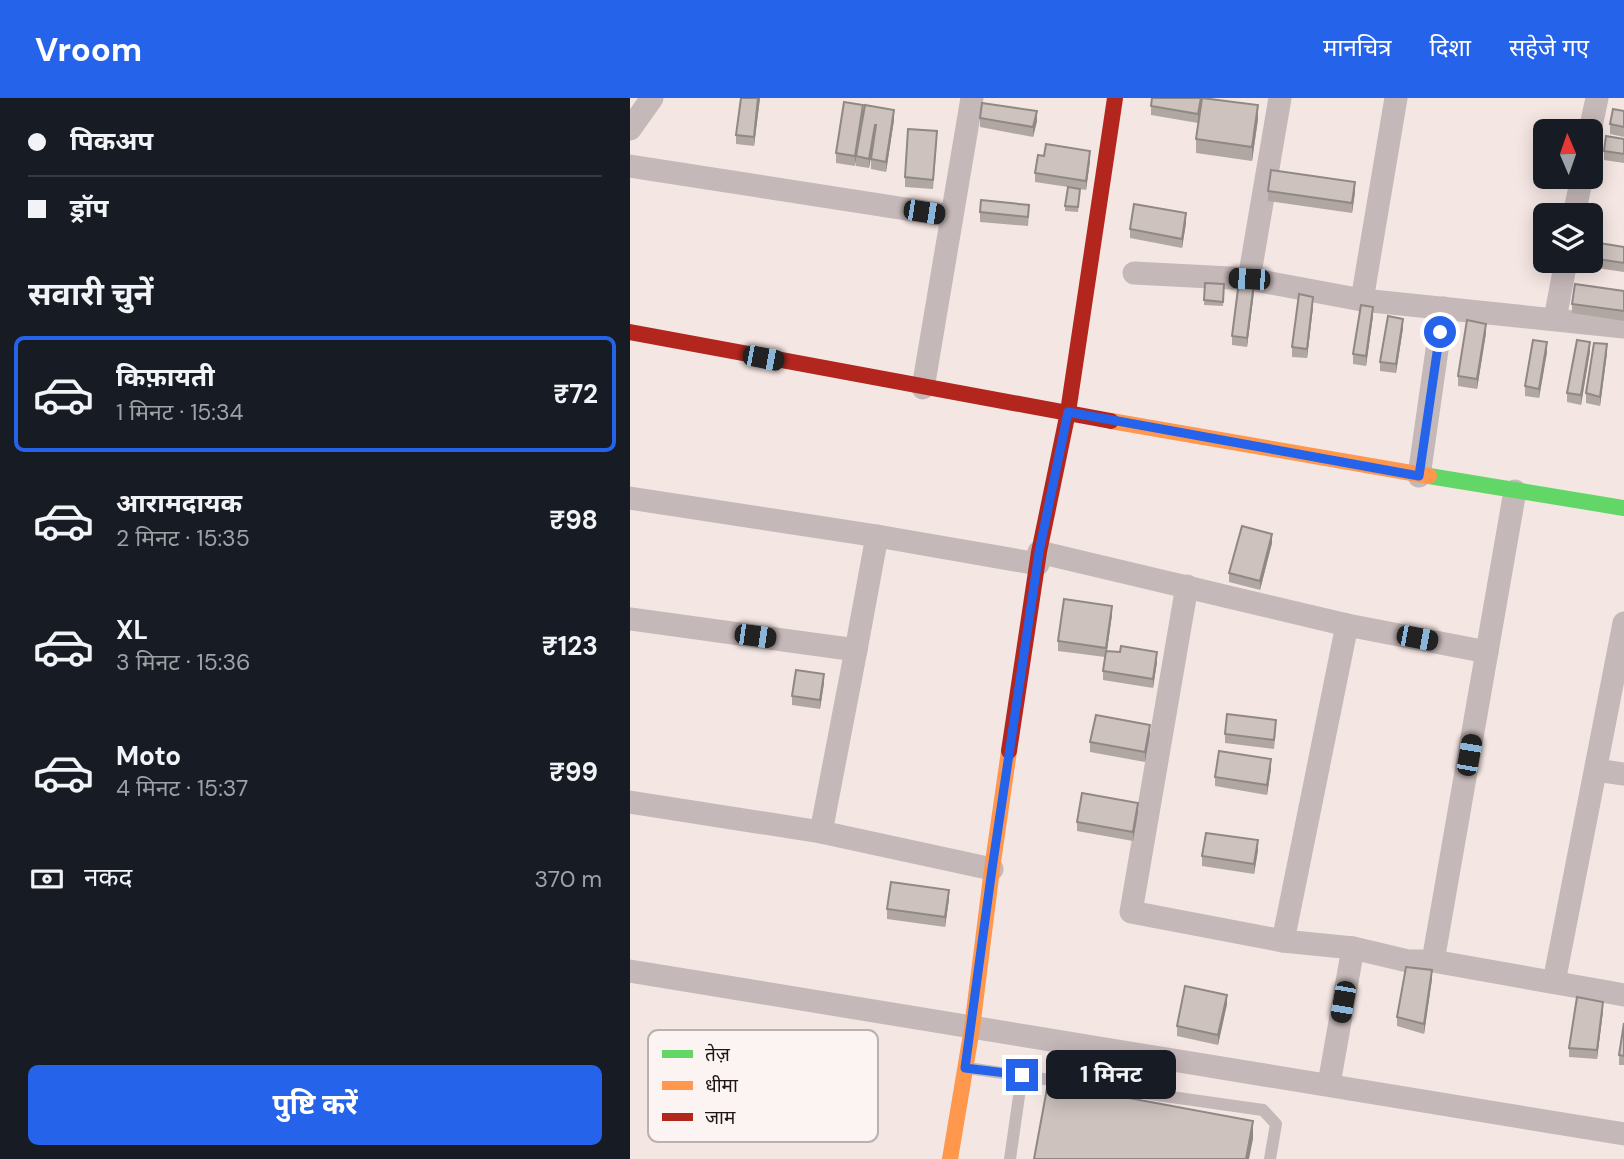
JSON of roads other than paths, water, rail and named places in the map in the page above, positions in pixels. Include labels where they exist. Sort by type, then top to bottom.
[{"type":"street","points":[[630,129],[652,98]]},
{"type":"street","points":[[923,388],[972,98]]},
{"type":"street","points":[[950,1159],[972,1028],[992,869],[1039,558],[1068,412],[1115,98]]},
{"type":"street","points":[[1249,279],[1280,98]]},
{"type":"street","points":[[1362,300],[1396,98]]},
{"type":"street","points":[[1593,119],[1597,98]]},
{"type":"street","points":[[630,166],[951,216]]},
{"type":"street","points":[[1134,273],[1249,279],[1362,300],[1624,327]]},
{"type":"street","points":[[1555,319],[1564,273]]},
{"type":"street","points":[[1419,476],[1443,308]]},
{"type":"street","points":[[630,332],[923,388],[1419,476],[1624,508]]},
{"type":"street","points":[[1433,961],[1515,491]]},
{"type":"street","points":[[630,498],[1039,558],[1187,586],[1347,625],[1487,652]]},
{"type":"street","points":[[821,832],[877,536]]},
{"type":"street","points":[[1187,586],[1131,912],[1283,941],[1353,948],[1408,961],[1433,961],[1624,995]]},
{"type":"street","points":[[630,619],[856,650]]},
{"type":"street","points":[[1554,982],[1624,623]]},
{"type":"street","points":[[1283,941],[1347,625]]},
{"type":"street","points":[[1596,770],[1624,774]]},
{"type":"street","points":[[630,802],[821,832],[992,869]]},
{"type":"street","points":[[1329,1084],[1353,948]]},
{"type":"street","points":[[630,971],[1624,1134]]},
{"type":"lane","points":[[965,1068],[1263,1111],[1276,1124],[1270,1159]]},
{"type":"lane","points":[[1010,1159],[1022,1075]]}]
